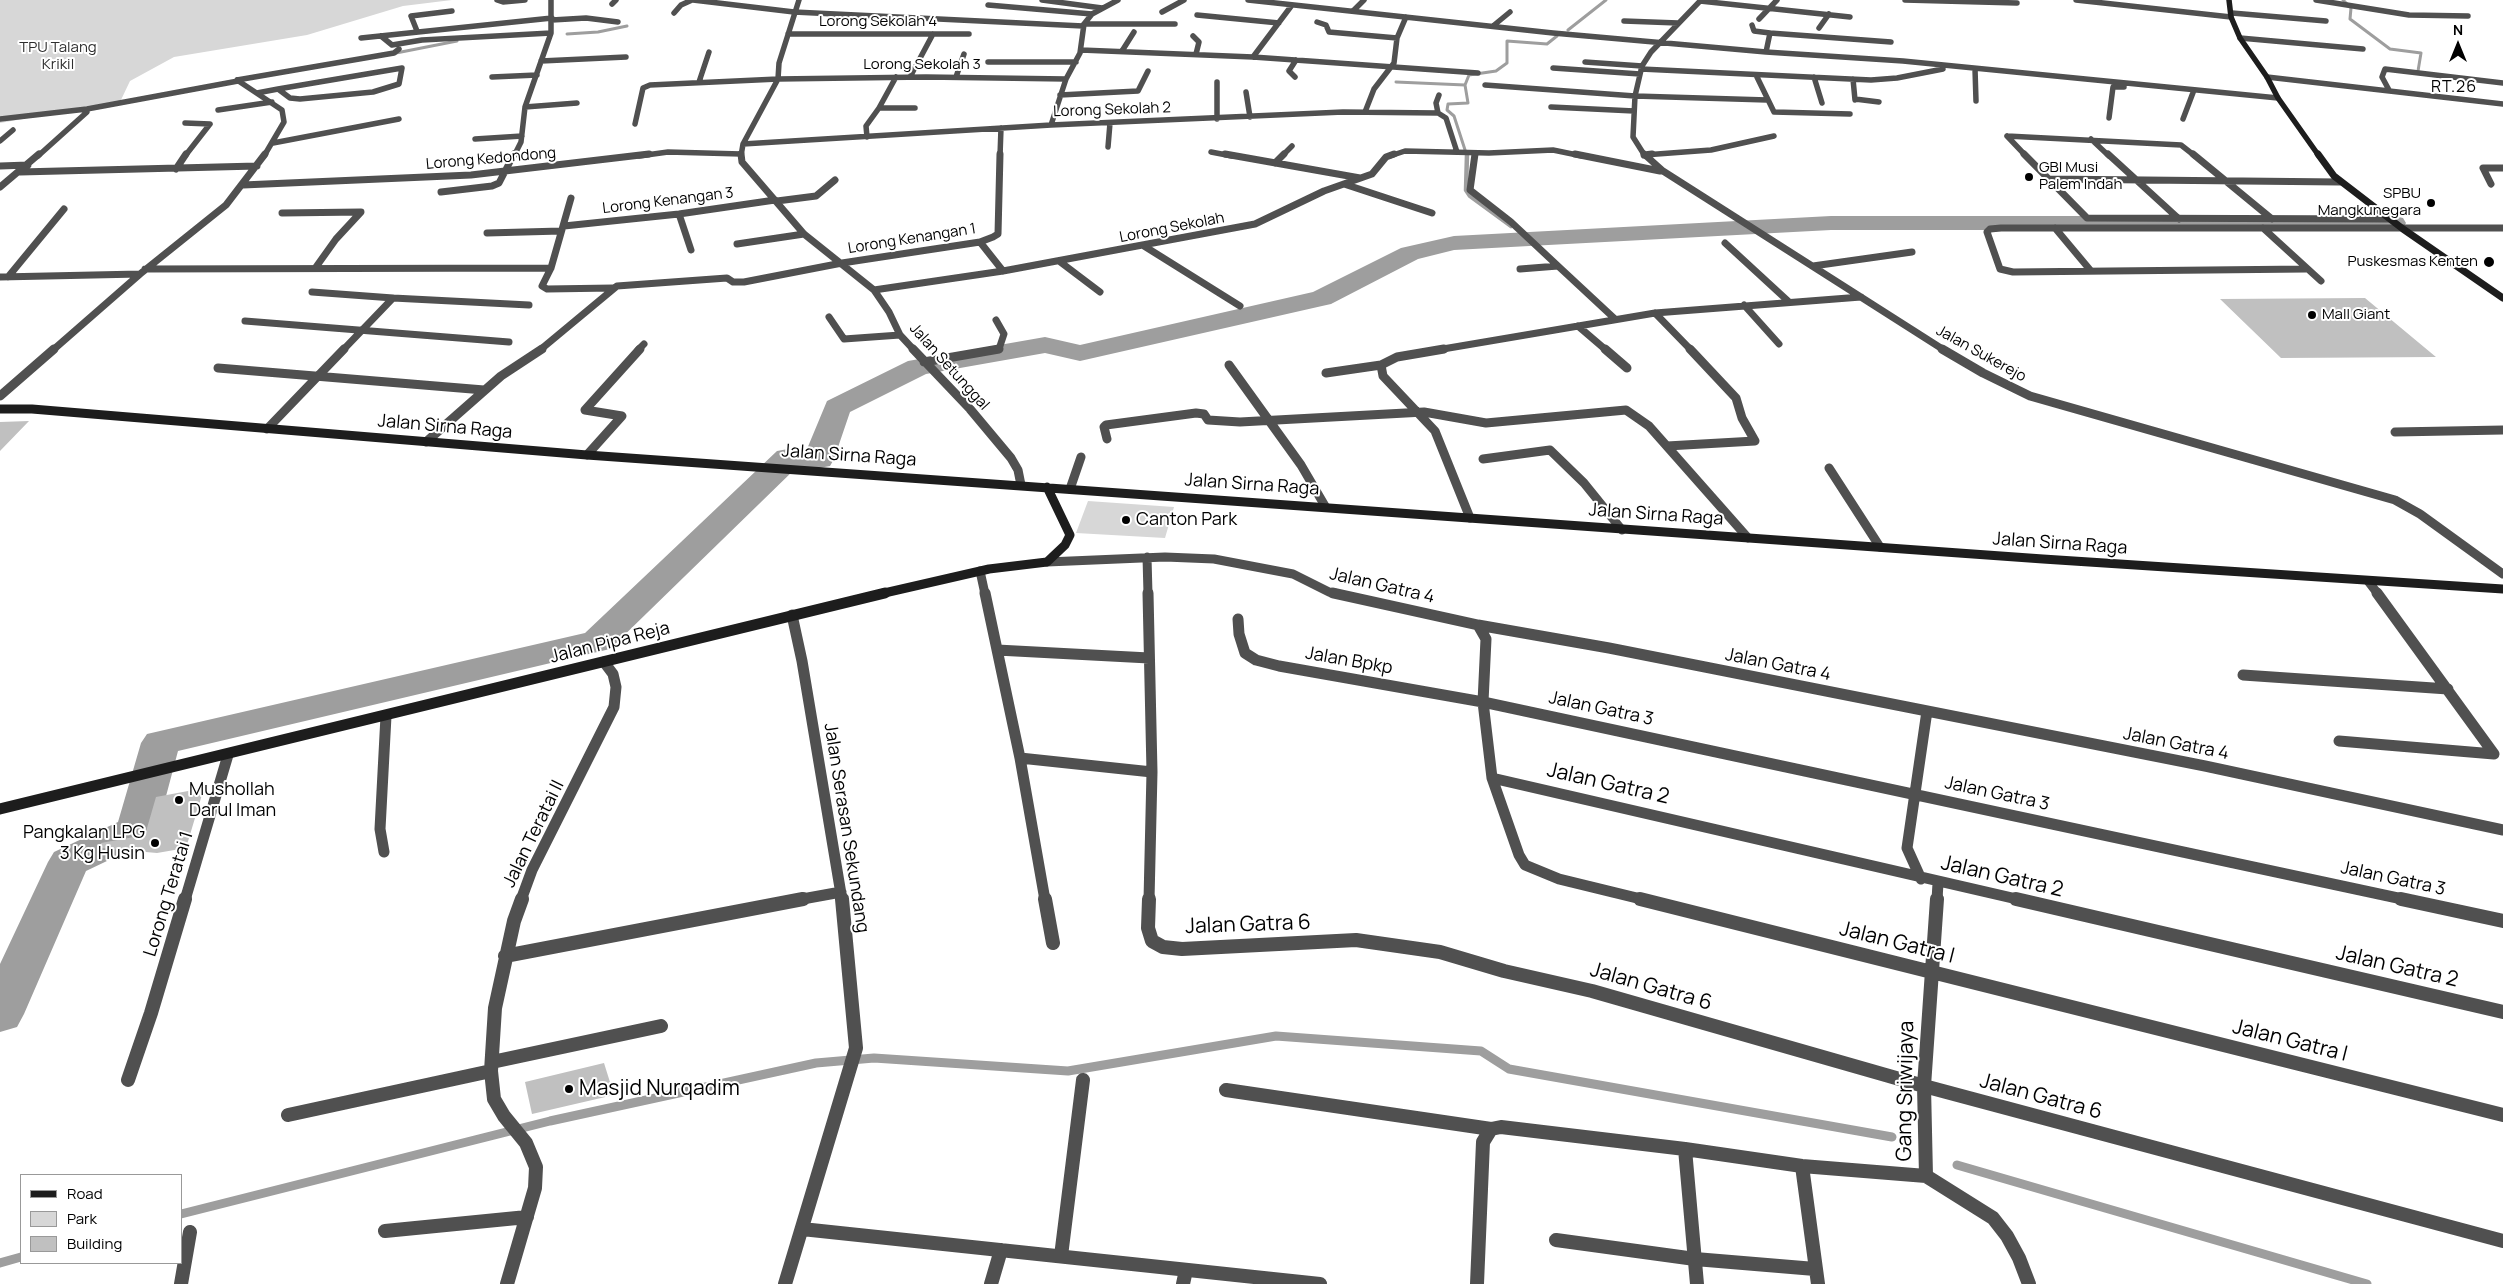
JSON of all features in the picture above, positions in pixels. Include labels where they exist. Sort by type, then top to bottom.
[{"type":"street","points":[[497,0],[503,2],[525,0]]},
{"type":"street","points":[[441,192],[495,185],[505,172],[521,142],[525,107],[551,33],[550,0]]},
{"type":"street","points":[[674,13],[681,5],[692,0],[794,12],[1083,25],[1175,24]]},
{"type":"street","points":[[741,154],[743,144],[778,79],[780,63],[799,0]]},
{"type":"street","points":[[1042,0],[1102,8]]},
{"type":"street","points":[[1051,125],[1066,79],[1081,50],[1083,25],[1092,14],[1118,0]]},
{"type":"street","points":[[1162,12],[1184,0]]},
{"type":"street","points":[[1248,0],[1660,43],[1881,60],[2193,92]]},
{"type":"street","points":[[1352,11],[1364,0]]},
{"type":"street","points":[[1701,0],[1850,17]]},
{"type":"street","name":"Jalan Sukerejo","points":[[1701,0],[1660,43],[1641,70],[1635,96],[1633,137],[1644,155],[1663,171],[1983,374],[2030,396],[2395,500],[2420,514],[2503,574]]},
{"type":"street","points":[[1759,19],[1777,0]]},
{"type":"street","points":[[1905,0],[2016,3]]},
{"type":"street","points":[[2076,0],[2144,8],[2326,22]]},
{"type":"street","points":[[2144,0],[2144,8]]},
{"type":"street","points":[[2229,0],[2231,15],[2240,38],[2267,77],[2278,98],[2307,136],[2320,159],[2340,182],[2503,298]]},
{"type":"street","points":[[2316,0],[2353,4],[2403,14],[2468,16]]},
{"type":"street","points":[[988,5],[1092,14]]},
{"type":"street","points":[[1254,57],[1292,5]]},
{"type":"street","points":[[417,31],[411,16],[452,11]]},
{"type":"street","points":[[1493,26],[1510,12]]},
{"type":"street","points":[[1819,28],[1829,14]]},
{"type":"street","points":[[1197,15],[1279,23]]},
{"type":"street","points":[[1365,112],[1374,89],[1392,67],[1396,59],[1397,38],[1406,17]]},
{"type":"street","points":[[361,38],[425,30],[552,19],[586,18],[618,22]]},
{"type":"street","points":[[1624,21],[1678,23]]},
{"type":"street","points":[[1317,22],[1326,25],[1329,32],[1397,38]]},
{"type":"street","points":[[1752,25],[1754,31],[1770,33],[1891,42]]},
{"type":"street","points":[[422,40],[425,30]]},
{"type":"street","points":[[1122,51],[1134,32]]},
{"type":"street","points":[[380,36],[392,45],[422,40],[551,33]]},
{"type":"street","points":[[1766,52],[1770,33]]},
{"type":"street","name":"Lorong Sekolah 4","points":[[788,34],[968,34]]},
{"type":"street","points":[[910,77],[933,34]]},
{"type":"street","points":[[1193,36],[1199,42],[1196,54]]},
{"type":"street","points":[[2240,38],[2363,49]]},
{"type":"street","points":[[0,119],[87,110],[394,54],[400,51],[399,49]]},
{"type":"street","points":[[1081,50],[1254,57],[1478,73]]},
{"type":"street","points":[[699,82],[710,52]]},
{"type":"street","points":[[956,78],[964,54]]},
{"type":"street","points":[[542,61],[626,57]]},
{"type":"street","points":[[1295,77],[1289,71],[1296,60]]},
{"type":"street","points":[[988,62],[1076,62]]},
{"type":"street","points":[[1585,62],[1641,70]]},
{"type":"street","points":[[1552,68],[1814,78],[1892,79],[1952,67]]},
{"type":"street","points":[[257,93],[278,89],[402,68],[399,84],[373,92],[300,99],[290,98],[278,89]]},
{"type":"street","points":[[1975,69],[1976,101]]},
{"type":"street","points":[[2389,90],[2382,77],[2385,69],[2503,83]]},
{"type":"street","points":[[1060,95],[1138,91],[1142,88],[1148,71]]},
{"type":"street","points":[[492,77],[537,75]]},
{"type":"street","points":[[1756,75],[1767,100],[1776,112],[1850,114]]},
{"type":"street","name":"Lorong Sekolah 3","points":[[635,124],[645,86],[778,79],[910,77],[1066,79]]},
{"type":"street","points":[[2267,77],[2503,104]]},
{"type":"street","points":[[867,137],[866,126],[896,78]]},
{"type":"street","points":[[1814,78],[1822,104]]},
{"type":"street","points":[[1853,79],[1855,100],[1879,102]]},
{"type":"street","points":[[0,396],[143,271],[226,205],[257,166],[273,144],[284,122],[282,110],[273,102],[240,82]]},
{"type":"street","points":[[1216,82],[1217,119]]},
{"type":"street","points":[[1485,85],[1635,96],[1767,100]]},
{"type":"street","points":[[2109,118],[2113,87],[2278,98]]},
{"type":"street","points":[[1246,92],[1250,117]]},
{"type":"street","points":[[2182,119],[2193,92]]},
{"type":"street","points":[[1440,95],[1436,105],[1438,113],[1446,118],[1459,152]]},
{"type":"street","points":[[218,110],[273,102]]},
{"type":"street","points":[[525,107],[577,103]]},
{"type":"street","points":[[1551,107],[1634,111]]},
{"type":"street","points":[[879,108],[915,108]]},
{"type":"street","points":[[0,187],[28,165],[87,110]]},
{"type":"street","name":"Lorong Sekolah 2","points":[[743,144],[1051,125],[1365,112],[1438,113]]},
{"type":"street","points":[[273,144],[399,119]]},
{"type":"street","points":[[176,169],[194,142],[210,124],[206,122],[185,123]]},
{"type":"street","points":[[1108,147],[1110,123]]},
{"type":"street","name":"Lorong Kenangan 1","points":[[551,268],[542,286],[544,288],[613,288],[621,285],[725,278],[734,282],[744,282],[842,263],[980,242],[998,234],[1001,128]]},
{"type":"street","points":[[0,141],[13,130]]},
{"type":"street","points":[[475,139],[522,136]]},
{"type":"street","points":[[1644,155],[1711,150],[1774,136]]},
{"type":"street","points":[[2272,219],[2228,181],[2181,145],[2007,136],[2087,218],[2179,219],[2272,219],[2390,219]]},
{"type":"street","points":[[2091,139],[2179,219]]},
{"type":"street","points":[[1275,163],[1292,146]]},
{"type":"street","name":"Lorong Sekolah","points":[[874,290],[1003,271],[1255,224],[1276,216],[1317,194],[1375,172],[1386,157],[1395,153],[1414,150],[1473,153],[1553,150],[1663,171]]},
{"type":"street","points":[[1211,152],[1361,178]]},
{"type":"street","name":"Lorong Kedondong","points":[[242,185],[389,180],[505,172],[653,153],[741,154]]},
{"type":"street","points":[[1473,153],[1470,190],[1531,240],[1616,319]]},
{"type":"street","name":"Jalan Setunggal","points":[[741,154],[742,162],[804,234],[874,290],[889,312],[900,335],[970,409],[1011,458],[1018,470],[1021,485]]},
{"type":"street","points":[[0,166],[28,165]]},
{"type":"street","points":[[20,172],[257,166]]},
{"type":"street","points":[[2491,184],[2483,168],[2503,168]]},
{"type":"street","points":[[2047,179],[2340,182]]},
{"type":"street","name":"Lorong Kenangan 3","points":[[487,233],[563,229],[816,196],[822,193],[835,180]]},
{"type":"street","points":[[1344,184],[1432,213]]},
{"type":"street","points":[[0,277],[316,267],[551,268],[571,198]]},
{"type":"street","points":[[8,277],[64,209]]},
{"type":"street","points":[[282,213],[361,212],[336,239],[316,267]]},
{"type":"street","points":[[679,214],[691,250]]},
{"type":"street","points":[[2306,269],[2021,272],[2000,269],[1987,232],[1994,228],[2503,228]]},
{"type":"street","points":[[2055,228],[2090,271]]},
{"type":"street","points":[[2262,228],[2306,269],[2321,280]]},
{"type":"street","points":[[737,244],[804,234]]},
{"type":"street","points":[[980,242],[1003,271]]},
{"type":"street","points":[[1725,243],[1779,290],[1788,302]]},
{"type":"street","points":[[1144,246],[1240,306]]},
{"type":"street","points":[[1813,266],[1894,253],[1912,252]]},
{"type":"street","points":[[1059,261],[1100,292]]},
{"type":"street","points":[[1520,269],[1558,266]]},
{"type":"street","points":[[426,442],[501,376],[549,344],[613,288]]},
{"type":"street","points":[[312,292],[393,298],[530,304]]},
{"type":"street","points":[[1326,373],[1381,365],[1397,357],[1655,313],[1861,297]]},
{"type":"street","points":[[267,429],[393,298]]},
{"type":"street","points":[[1744,305],[1779,344]]},
{"type":"street","points":[[1655,313],[1736,398],[1742,418],[1755,441],[1667,446]]},
{"type":"street","points":[[828,317],[844,338],[900,335]]},
{"type":"street","points":[[927,364],[998,349],[1004,334],[996,320]]},
{"type":"street","points":[[245,321],[509,342]]},
{"type":"street","points":[[1578,326],[1627,368]]},
{"type":"street","points":[[587,455],[622,416],[585,410],[644,344]]},
{"type":"street","points":[[1229,365],[1269,419],[1325,506]]},
{"type":"street","points":[[1381,365],[1383,376],[1435,431],[1470,518]]},
{"type":"street","points":[[218,368],[484,390]]},
{"type":"street","name":"Jalan Sirna Raga","points":[[0,409],[32,409],[587,455],[1325,506],[1622,530],[2503,589]]},
{"type":"street","points":[[1106,439],[1104,426],[1106,425],[1196,413],[1204,414],[1208,420],[1240,422],[1418,412],[1447,414],[1467,421],[1486,423],[1626,410],[1650,426],[1748,538]]},
{"type":"street","points":[[2395,432],[2503,430]]},
{"type":"street","points":[[1483,459],[1550,450],[1584,483],[1622,530]]},
{"type":"street","points":[[1070,489],[1082,457]]},
{"type":"street","points":[[1829,468],[1880,547]]},
{"type":"street","points":[[1047,488],[1070,533],[1065,545],[1047,562]]},
{"type":"street","name":"Jalan Gatra 4","points":[[1047,562],[1147,557],[1214,559],[1260,566],[1293,574],[1329,592],[1478,625],[1609,648],[2204,766],[2503,830]]},
{"type":"street","name":"Jalan Gatra 6","points":[[1147,557],[1152,772],[1148,928],[1152,941],[1163,947],[1182,949],[1356,940],[1440,952],[1504,971],[1592,991],[1924,1086],[2503,1241]]},
{"type":"street","name":"Jalan Pipa Reja","points":[[0,809],[228,755],[792,615],[980,571],[1047,562]]},
{"type":"street","points":[[980,571],[1020,758],[1053,943]]},
{"type":"street","points":[[2339,741],[2494,754],[2368,581]]},
{"type":"street","name":"Jalan Serasan Sekundang","points":[[785,1284],[856,1048],[841,892],[802,661],[792,615]]},
{"type":"street","name":"Jalan Bpkp","points":[[1238,619],[1239,634],[1245,653],[1256,660],[1483,702]]},
{"type":"street","name":"Jalan Gatra I","points":[[1478,625],[1486,639],[1487,649],[1483,702],[1492,778],[1519,855],[1525,865],[1541,874],[2503,1115]]},
{"type":"street","points":[[997,650],[1149,658]]},
{"type":"street","name":"Jalan Teratai II","points":[[507,1284],[535,1188],[536,1167],[526,1143],[504,1116],[494,1099],[491,1066],[495,1008],[514,922],[532,870],[614,707],[616,687],[613,674],[604,662]]},
{"type":"street","points":[[2243,675],[2448,689]]},
{"type":"street","name":"Jalan Gatra 3","points":[[1483,702],[2503,921]]},
{"type":"street","points":[[1921,879],[1907,848],[1927,711]]},
{"type":"street","points":[[384,852],[380,829],[386,716]]},
{"type":"street","name":"Lorong Teratai 1","points":[[128,1080],[151,1013],[228,755]]},
{"type":"street","points":[[1020,758],[1152,772]]},
{"type":"street","name":"Jalan Gatra 2","points":[[1492,778],[1921,879],[2503,1012]]},
{"type":"street","name":"Gang Sriwijaya","points":[[1938,882],[1924,1086],[1926,1176],[1993,1218],[2007,1236],[2019,1258],[2029,1284]]},
{"type":"street","points":[[505,956],[841,892]]},
{"type":"street","points":[[288,1115],[661,1026]]},
{"type":"street","points":[[1060,1256],[1083,1080]]},
{"type":"street","points":[[1226,1090],[1491,1129],[1515,1127],[1802,1166],[1926,1176]]},
{"type":"street","points":[[1477,1284],[1483,1142],[1491,1129]]},
{"type":"street","points":[[1685,1149],[1697,1284]]},
{"type":"street","points":[[1802,1166],[1818,1284]]},
{"type":"street","points":[[385,1230],[527,1217]]},
{"type":"street","points":[[802,1229],[1060,1256],[1185,1277],[1320,1284]]},
{"type":"street","points":[[181,1284],[190,1232]]},
{"type":"street","points":[[1556,1240],[1695,1258],[1815,1269]]},
{"type":"street","points":[[991,1284],[1002,1250]]},
{"type":"green space","name":"TPU Talang Krikil","points":[[0,0],[452,0],[403,6],[307,35],[174,57],[130,81],[120,102],[0,123]]},
{"type":"green space","name":"Canton Park","points":[[1088,501],[1174,507],[1165,538],[1076,533]]},
{"type":"building","name":"Mall Giant","points":[[2365,298],[2436,357],[2281,358],[2220,299]]},
{"type":"building","points":[[29,421],[0,451],[0,422]]},
{"type":"building","points":[[204,788],[186,848],[157,853],[101,848],[101,843],[145,835],[156,797]]},
{"type":"building","name":"Masjid Nurqadim","points":[[604,1063],[614,1095],[532,1114],[525,1082]]},
{"type":"waterway","points":[[1568,30],[1606,0]]},
{"type":"waterway","points":[[2343,0],[2351,8],[2350,19],[2390,49],[2421,53],[2418,71]]},
{"type":"waterway","points":[[567,34],[598,32],[627,26]]},
{"type":"waterway","points":[[1465,85],[1469,75],[1496,71],[1507,63],[1507,41],[1547,44],[1557,36]]},
{"type":"waterway","points":[[391,54],[457,41]]},
{"type":"waterway","points":[[1396,82],[1465,85]]},
{"type":"waterway","points":[[1465,85],[1468,103],[1448,104],[1447,110],[1454,116],[1467,156]]},
{"type":"waterway","points":[[1467,156],[1466,190],[1470,196],[1511,226]]},
{"type":"waterway","points":[[0,1014],[69,862],[136,830],[161,743],[597,641],[788,458],[819,459],[837,407],[918,367],[1045,345],[1080,353],[1322,298],[1410,253],[1454,243],[1831,223],[2394,223]]},
{"type":"waterway","points":[[182,1214],[550,1121],[816,1063],[874,1058],[1068,1071],[1276,1036],[1481,1051],[1509,1069],[1892,1137]]},
{"type":"waterway","points":[[1957,1165],[2367,1284]]},
{"type":"waterway","points":[[0,1263],[20,1257]]},
{"type":"place","name":"GBI Musi Palem Indah","points":[[2029,177]]},
{"type":"place","name":"SPBU Mangkunegara","points":[[2431,203]]},
{"type":"place","name":"Puskesmas Kenten","points":[[2489,262]]},
{"type":"place","name":"Mall Giant","points":[[2312,315]]},
{"type":"place","name":"Canton Park","points":[[1126,520]]},
{"type":"place","name":"Mushollah Darul Iman","points":[[179,800]]},
{"type":"place","name":"Pangkalan LPG 3 Kg Husin","points":[[155,843]]},
{"type":"place","name":"Masjid Nurqadim","points":[[569,1089]]},
{"type":"district","name":"RT.26","points":[[2454,88]]}]
